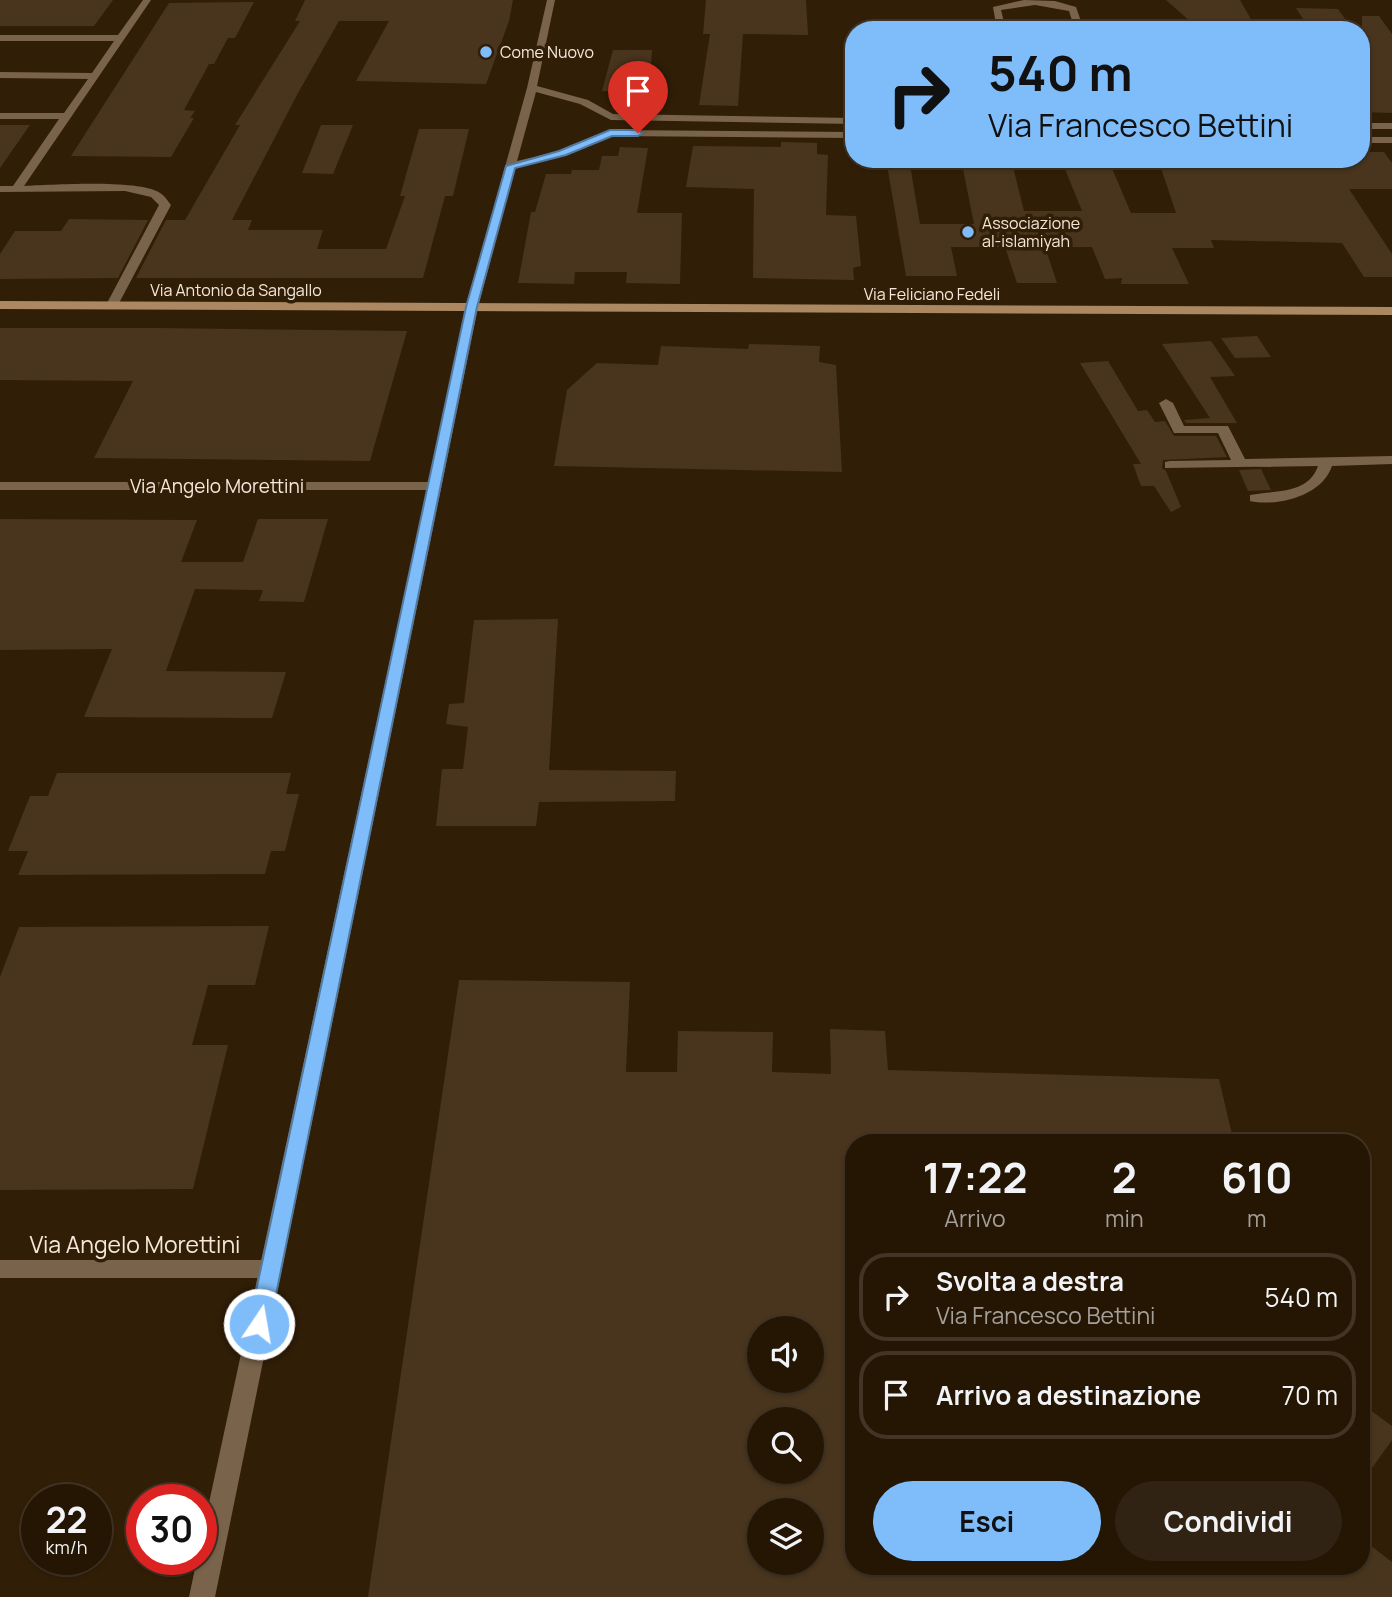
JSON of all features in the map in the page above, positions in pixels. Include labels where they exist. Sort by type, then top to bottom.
[{"type":"street","points":[[16,189],[147,0]]},
{"type":"street","points":[[202,1597],[472,307],[532,88],[551,0]]},
{"type":"street","points":[[999,21],[996,9],[1008,4],[1031,2],[1066,5],[1073,9],[1077,21]]},
{"type":"street","points":[[0,38],[121,38]]},
{"type":"street","points":[[0,75],[94,76]]},
{"type":"street","points":[[532,88],[584,102],[611,117],[845,121]]},
{"type":"street","points":[[0,116],[66,116]]},
{"type":"street","points":[[610,133],[611,117]]},
{"type":"street","points":[[1370,125],[1392,126]]},
{"type":"street","points":[[511,166],[563,153],[610,133],[845,135]]},
{"type":"street","points":[[1370,140],[1392,140]]},
{"type":"street","points":[[0,189],[125,188],[155,194],[165,205],[112,304]]},
{"type":"street","name":"Via Antonio da Sangallo","points":[[0,305],[472,307]]},
{"type":"street","name":"Via Feliciano Fedeli","points":[[472,307],[1392,311]]},
{"type":"street","points":[[1166,403],[1179,429],[1223,429],[1240,464]]},
{"type":"street","points":[[1170,465],[1392,460]]},
{"type":"street","points":[[1255,498],[1289,495],[1309,488],[1320,480],[1326,462]]},
{"type":"lane","name":"Via Angelo Morettini","points":[[0,486],[434,486]]},
{"type":"lane","name":"Via Angelo Morettini","points":[[0,1269],[271,1269]]},
{"type":"building","points":[[0,0],[113,0],[94,26],[0,26]]},
{"type":"building","points":[[305,0],[513,0],[509,21],[486,84],[356,81],[389,21],[339,21],[232,220],[252,220],[248,230],[323,230],[317,249],[386,249],[405,196],[400,196],[419,129],[469,129],[453,196],[445,196],[423,278],[136,278],[166,220],[185,220],[240,125],[235,125],[300,21],[295,21]]},
{"type":"building","points":[[706,0],[806,0],[808,35],[743,34],[738,106],[699,105],[710,34],[703,34]]},
{"type":"building","points":[[1166,0],[1240,0],[1252,21],[1190,21]]},
{"type":"building","points":[[254,2],[235,38],[228,38],[214,64],[209,64],[184,110],[195,111],[190,118],[194,118],[171,157],[71,156],[169,3]]},
{"type":"building","points":[[1296,8],[1338,9],[1347,21],[1304,21]]},
{"type":"building","points":[[1362,16],[1379,16],[1392,34],[1392,113],[1370,112],[1370,21],[1362,21]]},
{"type":"building","points":[[613,50],[652,50],[649,92],[602,91]]},
{"type":"building","points":[[0,125],[30,125],[0,168]]},
{"type":"building","points":[[321,125],[353,125],[333,174],[302,173]]},
{"type":"building","points":[[781,142],[817,143],[817,154],[828,155],[826,215],[856,216],[861,266],[853,268],[854,280],[753,278],[754,189],[686,187],[693,146],[781,147]]},
{"type":"building","points":[[620,147],[648,148],[637,213],[682,213],[680,284],[626,283],[627,272],[575,272],[574,284],[518,283],[531,212],[535,212],[546,174],[599,170],[602,156],[618,156]]},
{"type":"building","points":[[1370,152],[1384,152],[1392,163],[1392,189],[1349,189],[1392,254],[1392,277],[1364,277],[1342,243],[1211,240],[1214,248],[1172,248],[1189,284],[1121,284],[1122,278],[1105,279],[1092,247],[1045,247],[1057,283],[1017,283],[1005,247],[951,247],[957,276],[906,276],[888,168],[911,168],[920,224],[974,224],[963,168],[1013,168],[1024,211],[1082,211],[1065,168],[1112,168],[1131,213],[1176,213],[1161,168],[1370,168]]},
{"type":"building","points":[[69,219],[148,220],[118,278],[0,279],[0,254],[15,231],[61,231]]},
{"type":"building","points":[[0,328],[407,331],[370,461],[94,458],[133,381],[0,380]]},
{"type":"building","points":[[1257,336],[1271,357],[1235,358],[1221,338]]},
{"type":"building","points":[[1211,341],[1235,376],[1210,377],[1237,423],[1186,423],[1184,420],[1210,418],[1162,344]]},
{"type":"building","points":[[749,344],[820,346],[819,362],[836,365],[842,472],[554,466],[567,390],[597,363],[658,365],[661,346],[748,349]]},
{"type":"building","points":[[1108,361],[1138,411],[1147,410],[1155,422],[1165,421],[1174,436],[1216,436],[1227,457],[1163,460],[1162,468],[1166,471],[1181,507],[1171,512],[1154,486],[1141,486],[1133,464],[1141,464],[1080,363]]},
{"type":"building","points":[[1261,469],[1271,490],[1248,491],[1239,470]]},
{"type":"building","points":[[0,519],[197,520],[181,562],[243,562],[258,519],[328,519],[304,602],[259,601],[263,590],[195,589],[166,671],[286,672],[272,718],[84,717],[112,649],[0,650]]},
{"type":"building","points":[[558,619],[549,770],[676,771],[675,801],[539,802],[536,826],[436,826],[442,769],[463,769],[468,727],[446,724],[449,704],[464,703],[474,620]]},
{"type":"building","points":[[57,773],[291,773],[286,794],[299,794],[285,851],[271,851],[265,874],[18,875],[28,851],[8,851],[30,796],[48,796]]},
{"type":"building","points":[[269,926],[255,985],[208,985],[192,1045],[228,1045],[193,1189],[0,1190],[0,977],[19,927]]},
{"type":"building","points":[[459,980],[630,982],[626,1072],[677,1072],[678,1031],[773,1032],[772,1072],[831,1074],[830,1029],[885,1031],[888,1070],[1219,1079],[1232,1134],[845,1134],[845,1575],[1370,1575],[1370,1545],[1392,1562],[1392,1597],[368,1597]]},
{"type":"building","points":[[1370,1410],[1392,1426],[1392,1440],[1370,1471]]},
{"type":"place","name":"Come Nuovo","points":[[486,52]]},
{"type":"place","name":"Associazione al-islamiyah","points":[[968,232]]},
{"type":"route","points":[[259,1324],[472,307],[511,166],[563,153],[610,133],[638,133]]}]
